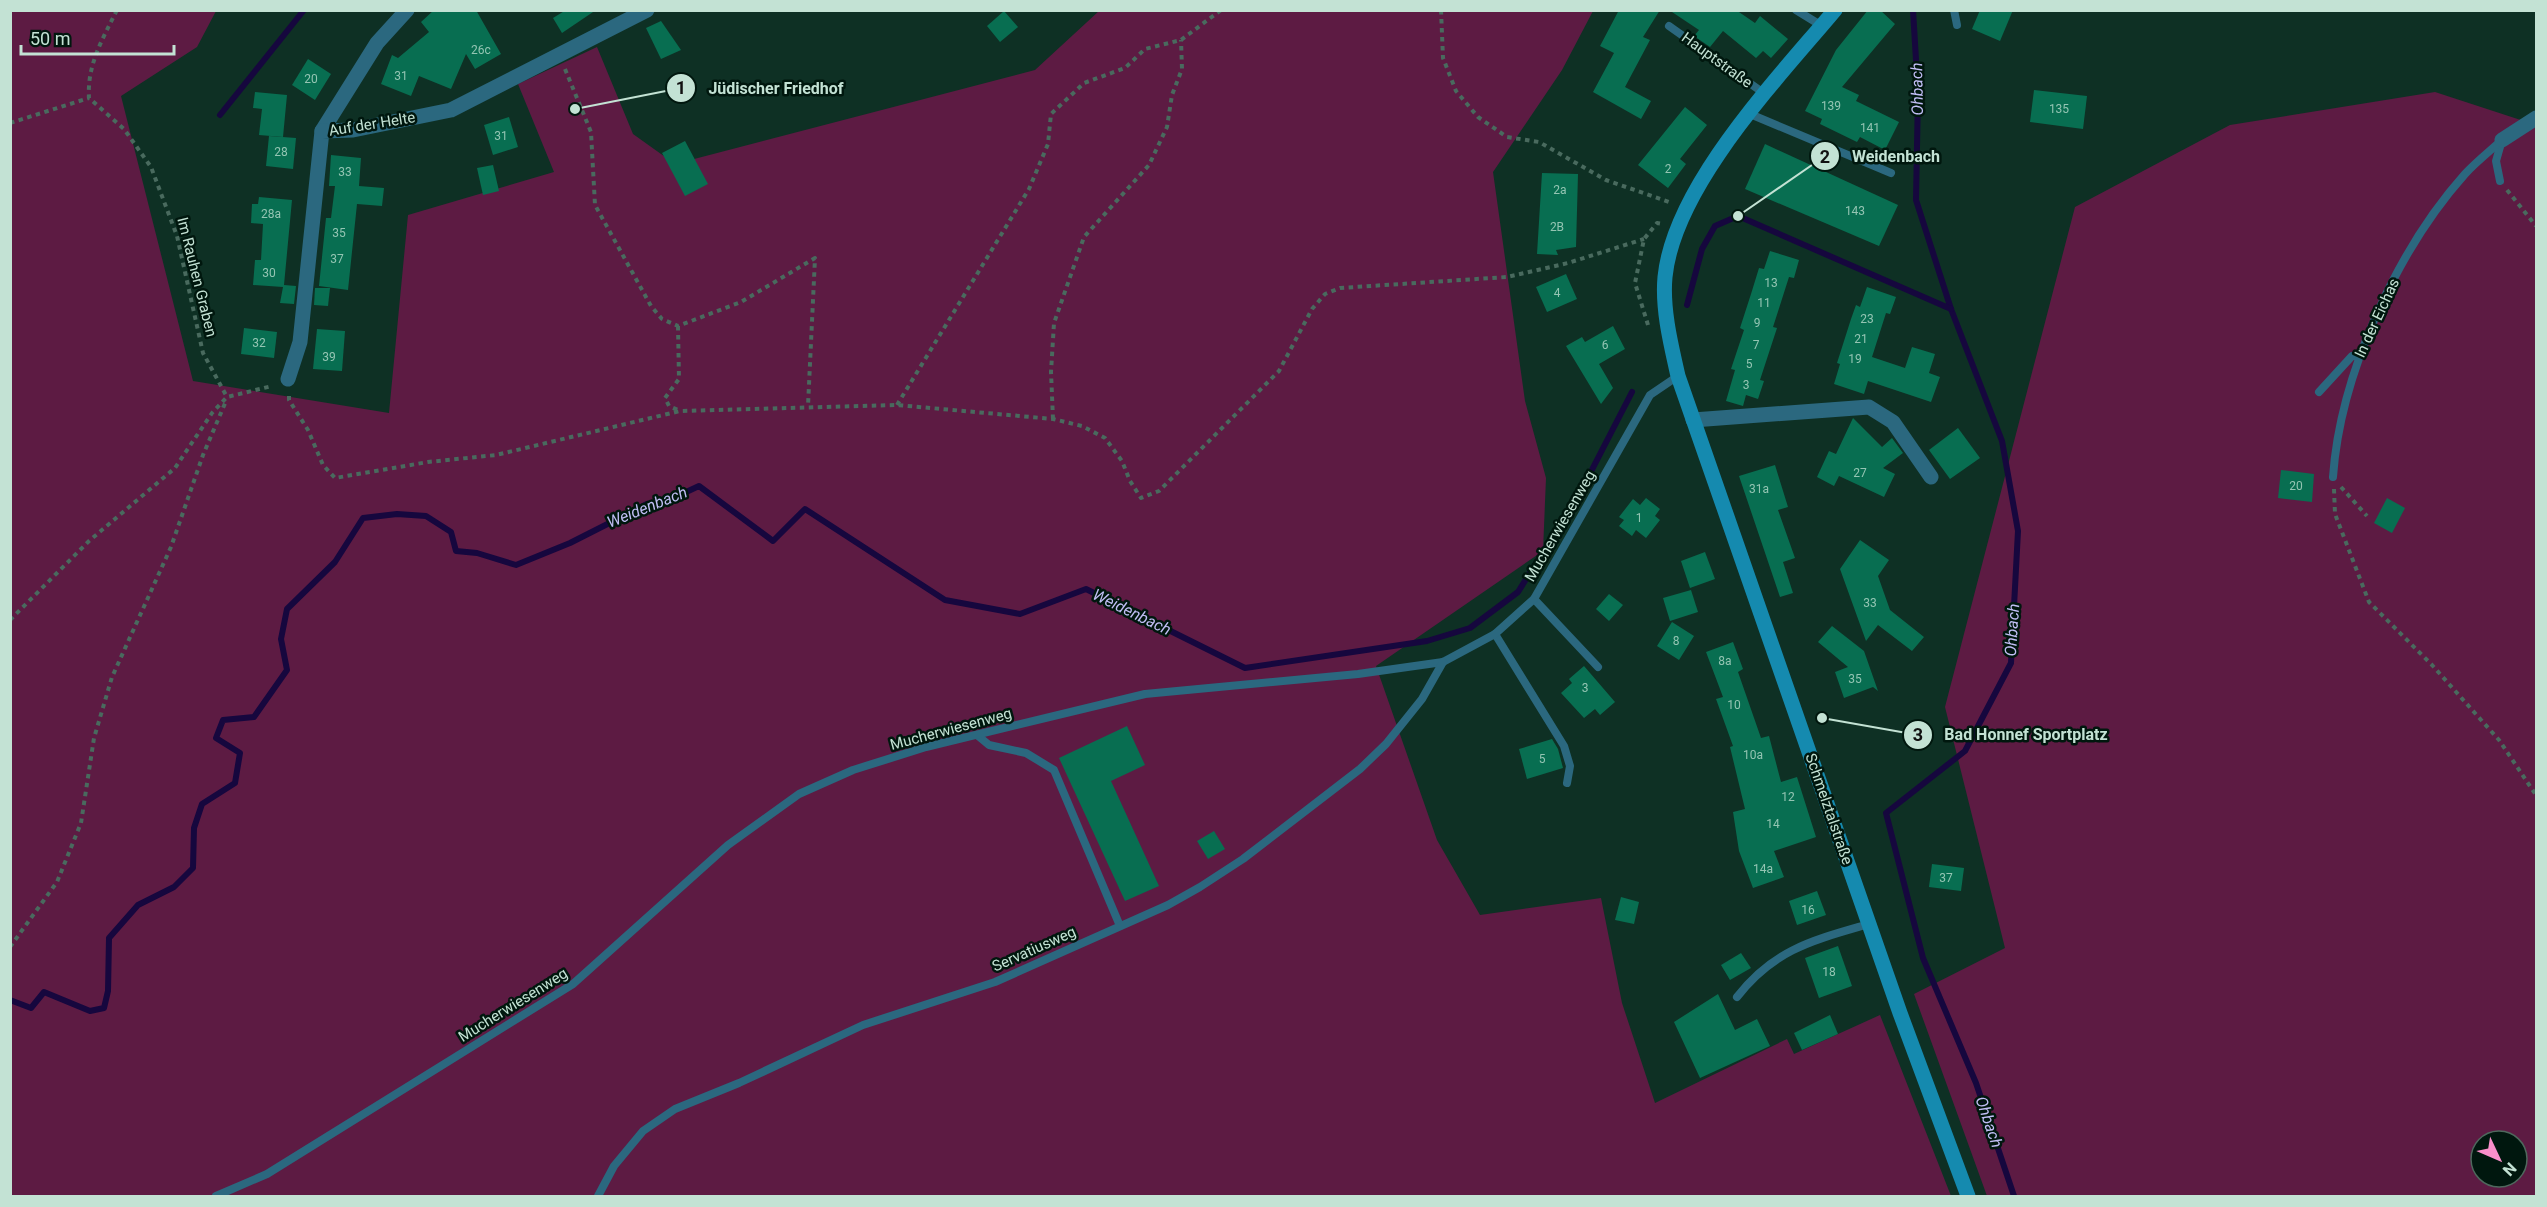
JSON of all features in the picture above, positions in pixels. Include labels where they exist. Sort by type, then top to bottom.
[{"type":"main road","name":"Hauptstraße","points":[[1711,167],[1765,94],[1835,10]]},
{"type":"main road","name":"Schmelztalstraße","points":[[1711,167],[1686,208],[1678,228],[1665,277],[1669,335],[1678,376],[1869,924],[1968,1197]]},
{"type":"street","points":[[322,131],[377,43],[407,10]]},
{"type":"street","name":"Auf der Helte","points":[[288,379],[300,342],[322,131],[353,130],[451,110],[646,10]]},
{"type":"street","name":"In der Eichas","points":[[2502,140],[2536,118]]},
{"type":"street","points":[[1694,420],[1869,407],[1893,422],[1931,477]]},
{"type":"lane","points":[[1797,10],[1822,26]]},
{"type":"lane","points":[[1954,10],[1957,25]]},
{"type":"lane","name":"Hauptstraße","points":[[1669,26],[1765,94]]},
{"type":"lane","points":[[1750,114],[1891,172]]},
{"type":"lane","points":[[2500,181],[2496,160],[2502,140]]},
{"type":"lane","name":"In der Eichas","points":[[2333,477],[2335,446],[2359,356],[2404,261],[2465,174],[2502,140]]},
{"type":"lane","points":[[2319,392],[2352,356],[2359,356]]},
{"type":"lane","name":"Mucherwiesenweg","points":[[216,1197],[267,1174],[573,984],[728,845],[799,794],[853,770],[978,735],[1145,694],[1358,674],[1443,662],[1495,634],[1534,599],[1650,395],[1678,376]]},
{"type":"lane","points":[[1534,599],[1598,667]]},
{"type":"lane","points":[[1495,634],[1564,747],[1570,766],[1567,783]]},
{"type":"lane","name":"Servatiusweg","points":[[598,1197],[614,1166],[643,1131],[675,1109],[863,1024],[995,982],[1168,904],[1209,882],[1243,859],[1360,769],[1386,744],[1422,699],[1443,662]]},
{"type":"lane","points":[[978,735],[988,745],[1026,753],[1054,770],[1120,926]]},
{"type":"lane","points":[[1737,997],[1760,971],[1788,951],[1869,924]]},
{"type":"path","points":[[10,123],[89,98],[88,80],[93,57],[117,10]]},
{"type":"path","points":[[897,405],[1029,189],[1048,144],[1051,114],[1084,84],[1125,68],[1145,49],[1181,40],[1221,10]]},
{"type":"path","points":[[1441,10],[1443,58],[1456,91],[1478,117],[1507,137],[1539,142],[1606,180],[1686,208]]},
{"type":"path","points":[[1053,419],[1051,372],[1054,323],[1084,237],[1149,165],[1167,127],[1172,95],[1182,69],[1181,40]]},
{"type":"path","points":[[560,54],[591,132],[595,205],[651,306],[662,319],[678,326],[741,302],[815,258],[808,406]]},
{"type":"path","name":"Im Rauhen Graben","points":[[89,98],[124,129],[138,146],[151,168],[177,236],[203,353],[227,397]]},
{"type":"path","points":[[2500,181],[2536,226]]},
{"type":"path","points":[[10,620],[54,579],[89,541],[175,468],[212,413],[227,397],[262,391],[288,379],[289,400],[308,430],[323,465],[335,478],[428,462],[496,455],[680,411],[897,405],[1053,419],[1082,426],[1105,438],[1122,461],[1130,481],[1141,498],[1151,496],[1279,371],[1312,309],[1324,294],[1340,288],[1507,277],[1569,262],[1644,239],[1635,283]]},
{"type":"path","points":[[678,326],[679,379],[665,398],[669,406],[680,411]]},
{"type":"path","points":[[10,947],[57,882],[81,823],[94,738],[112,677],[171,547],[203,455],[227,397]]},
{"type":"path","points":[[2333,477],[2367,516]]},
{"type":"path","points":[[2333,477],[2335,514],[2369,602],[2432,665],[2499,740],[2536,795]]},
{"type":"shaded area","points":[[10,11],[216,11],[197,47],[121,96],[193,381],[389,413],[408,215],[554,172],[518,84],[597,47],[633,134],[675,164],[1035,70],[1099,11],[1593,11],[1562,70],[1493,172],[1525,401],[1546,478],[1543,551],[1376,666],[1437,840],[1480,915],[1601,898],[1622,1003],[1655,1103],[1787,1039],[1794,1054],[1880,1015],[1951,1196],[11,1196]]},
{"type":"shaded area","points":[[2435,92],[2536,125],[2536,1196],[1987,1196],[1914,994],[2005,948],[1945,707],[2075,207],[2230,125]]},
{"type":"building","points":[[434,10],[476,10],[501,54],[475,69],[466,54],[451,89],[419,76],[411,96],[381,84],[392,55],[398,58],[429,32],[421,22]]},
{"type":"building","points":[[566,10],[596,10],[562,33],[553,18]]},
{"type":"building","points":[[1619,10],[1660,10],[1643,37],[1650,40],[1625,87],[1651,101],[1641,119],[1593,92],[1614,53],[1600,46]]},
{"type":"building","points":[[1669,10],[1736,10],[1755,23],[1760,16],[1788,39],[1771,58],[1763,51],[1756,58],[1723,31],[1710,47],[1694,36],[1699,30]]},
{"type":"building","points":[[1868,10],[1880,10],[1895,24],[1842,87],[1859,95],[1856,101],[1899,122],[1885,150],[1860,137],[1857,142],[1820,124],[1822,119],[1805,111],[1836,50]]},
{"type":"building","points":[[1980,10],[2013,10],[2000,41],[1972,29]]},
{"type":"building","points":[[1004,11],[1018,27],[1000,42],[987,26]]},
{"type":"building","points":[[661,21],[681,50],[661,59],[646,28]]},
{"type":"building","points":[[308,59],[331,74],[315,100],[292,85]]},
{"type":"building","points":[[2034,90],[2087,96],[2083,129],[2030,122]]},
{"type":"building","points":[[255,92],[287,95],[283,137],[259,135],[262,109],[253,108]]},
{"type":"building","points":[[1685,107],[1707,125],[1680,159],[1686,164],[1668,188],[1638,165]]},
{"type":"building","points":[[509,117],[518,147],[493,155],[484,125]]},
{"type":"building","points":[[269,136],[296,138],[293,169],[266,166]]},
{"type":"building","points":[[685,141],[708,184],[685,196],[662,153]]},
{"type":"building","points":[[1765,144],[1898,205],[1879,246],[1745,189]]},
{"type":"building","points":[[331,155],[361,158],[359,186],[384,188],[382,206],[357,204],[348,290],[319,286],[326,218],[331,218],[335,186],[329,186]]},
{"type":"building","points":[[493,165],[499,191],[483,195],[477,168]]},
{"type":"building","points":[[1542,173],[1578,174],[1576,247],[1556,250],[1558,255],[1537,254]]},
{"type":"building","points":[[259,197],[292,200],[284,285],[296,286],[294,304],[280,303],[283,287],[253,285],[255,260],[261,260],[263,224],[251,223],[252,204],[258,204]]},
{"type":"building","points":[[1770,251],[1799,260],[1794,278],[1789,277],[1773,327],[1777,328],[1760,380],[1764,381],[1758,399],[1746,395],[1743,406],[1726,401],[1735,370],[1731,369],[1744,330],[1740,328],[1759,268],[1764,269]]},
{"type":"building","points":[[1566,274],[1577,299],[1547,312],[1536,287]]},
{"type":"building","points":[[1867,287],[1896,297],[1890,314],[1886,313],[1872,357],[1905,368],[1912,347],[1935,354],[1929,373],[1940,377],[1931,402],[1868,381],[1864,394],[1834,384],[1840,364],[1837,363],[1851,319],[1856,305],[1860,307]]},
{"type":"building","points":[[315,288],[330,288],[328,306],[314,305]]},
{"type":"building","points":[[1613,326],[1625,349],[1599,364],[1613,388],[1601,404],[1566,346],[1582,337],[1585,342]]},
{"type":"building","points":[[244,328],[277,332],[274,358],[241,354]]},
{"type":"building","points":[[317,329],[345,331],[342,371],[313,369]]},
{"type":"building","points":[[1853,418],[1882,447],[1892,438],[1903,453],[1883,468],[1895,474],[1884,497],[1839,476],[1834,486],[1817,477],[1829,451],[1836,454]]},
{"type":"building","points":[[1958,428],[1980,458],[1950,479],[1929,450]]},
{"type":"building","points":[[1775,465],[1788,507],[1778,510],[1795,558],[1783,562],[1793,593],[1780,597],[1739,476]]},
{"type":"building","points":[[2281,470],[2314,474],[2312,502],[2278,498]]},
{"type":"building","points":[[1646,498],[1660,509],[1655,516],[1660,520],[1646,538],[1636,530],[1632,536],[1619,526],[1624,520],[1619,517],[1633,499],[1640,505]]},
{"type":"building","points":[[2387,498],[2405,508],[2392,533],[2374,523]]},
{"type":"building","points":[[1860,540],[1889,560],[1878,576],[1890,610],[1924,637],[1912,651],[1878,625],[1866,641],[1840,569]]},
{"type":"building","points":[[1705,552],[1715,579],[1690,588],[1681,561]]},
{"type":"building","points":[[1691,590],[1698,612],[1670,621],[1663,598]]},
{"type":"building","points":[[1609,594],[1623,605],[1609,621],[1596,609]]},
{"type":"building","points":[[1672,622],[1694,636],[1679,660],[1657,646]]},
{"type":"building","points":[[1832,626],[1864,651],[1878,691],[1873,687],[1844,698],[1835,672],[1848,667],[1818,642]]},
{"type":"building","points":[[1733,642],[1743,669],[1738,672],[1761,738],[1769,736],[1781,782],[1797,777],[1816,837],[1774,851],[1784,877],[1753,888],[1739,851],[1733,812],[1745,809],[1730,747],[1733,746],[1716,699],[1723,697],[1706,652]]},
{"type":"building","points":[[1584,666],[1615,702],[1600,715],[1595,709],[1584,718],[1561,693],[1572,683],[1569,679]]},
{"type":"building","points":[[1127,726],[1145,765],[1111,781],[1159,886],[1125,901],[1059,758]]},
{"type":"building","points":[[1552,739],[1558,749],[1563,768],[1527,779],[1519,749]]},
{"type":"building","points":[[1214,831],[1225,849],[1208,859],[1197,841]]},
{"type":"building","points":[[1932,864],[1964,868],[1961,891],[1929,887]]},
{"type":"building","points":[[1817,891],[1826,915],[1797,925],[1789,901]]},
{"type":"building","points":[[1621,897],[1639,902],[1634,924],[1615,920]]},
{"type":"building","points":[[1838,946],[1852,986],[1819,998],[1805,958]]},
{"type":"building","points":[[1741,953],[1751,968],[1730,980],[1721,965]]},
{"type":"building","points":[[1718,994],[1735,1030],[1757,1019],[1770,1046],[1700,1078],[1674,1022]]},
{"type":"building","points":[[1830,1015],[1838,1034],[1802,1050],[1794,1033]]},
{"type":"waterway","points":[[220,115],[304,10]]},
{"type":"waterway","name":"Ohbach","points":[[1913,10],[1918,93],[1916,200],[1951,309],[2002,441],[2018,531],[2011,663],[1965,751],[1886,813],[1923,958],[1976,1083],[2014,1196]]},
{"type":"waterway","name":"Weidenbach","points":[[1687,305],[1702,249],[1715,226],[1738,216],[1951,309]]},
{"type":"waterway","name":"Weidenbach","points":[[10,1000],[31,1008],[44,992],[90,1011],[104,1008],[108,991],[109,938],[138,905],[174,887],[193,868],[194,828],[202,804],[235,783],[240,753],[216,738],[223,720],[254,717],[287,670],[281,639],[287,609],[335,562],[363,518],[397,514],[426,516],[451,532],[456,551],[477,553],[516,565],[570,543],[647,504],[669,500],[699,486],[773,541],[805,509],[945,600],[1020,614],[1086,589],[1245,668],[1427,641],[1470,628],[1518,592],[1580,493],[1632,392]]},
{"type":"place","name":"Jüdischer Friedhof","points":[[575,109]]},
{"type":"place","name":"Weidenbach","points":[[1738,216]]},
{"type":"place","name":"Bad Honnef Sportplatz","points":[[1822,718]]}]
